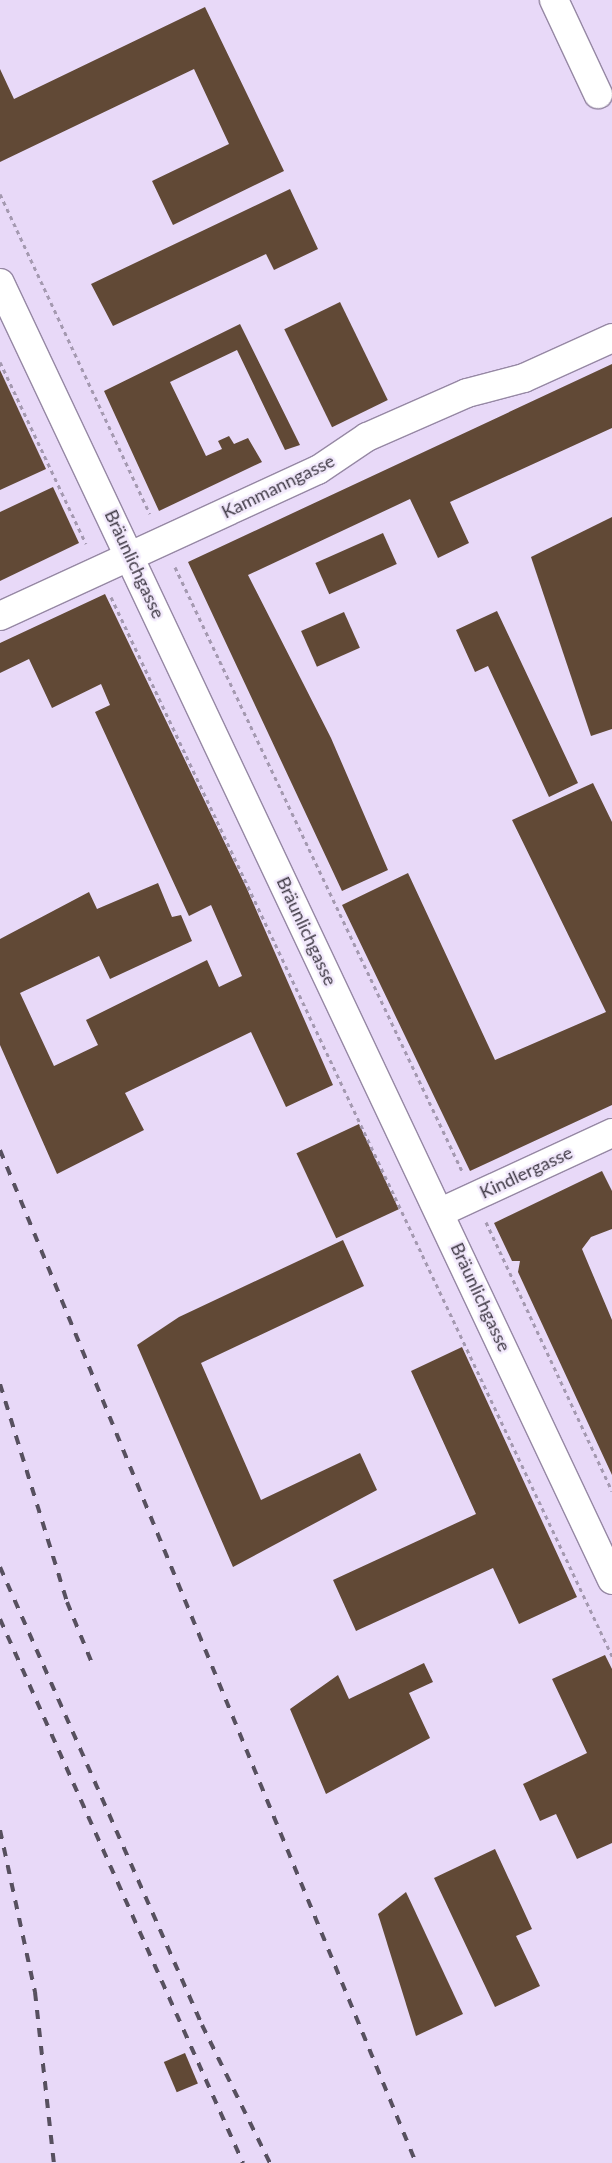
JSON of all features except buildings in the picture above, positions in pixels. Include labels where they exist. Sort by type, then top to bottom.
[{"type":"street","points":[[554,0],[598,94]]},
{"type":"street","name":"Bräunlichgasse","points":[[0,283],[131,555],[441,1212],[612,1580]]},
{"type":"street","name":"Kammanngasse","points":[[0,616],[318,470],[367,437],[467,393],[524,378],[612,338]]},
{"type":"street","name":"Kindlergasse","points":[[441,1212],[612,1133]]},
{"type":"path","points":[[0,194],[612,1491]]},
{"type":"path","points":[[0,362],[612,1656]]},
{"type":"railway","points":[[0,1150],[416,2163]]},
{"type":"railway","points":[[0,1384],[67,1602],[94,1668]]},
{"type":"railway","points":[[0,1567],[202,2025],[270,2163]]},
{"type":"railway","points":[[0,1619],[243,2163]]},
{"type":"railway","points":[[0,1830],[35,1992],[54,2163]]}]
